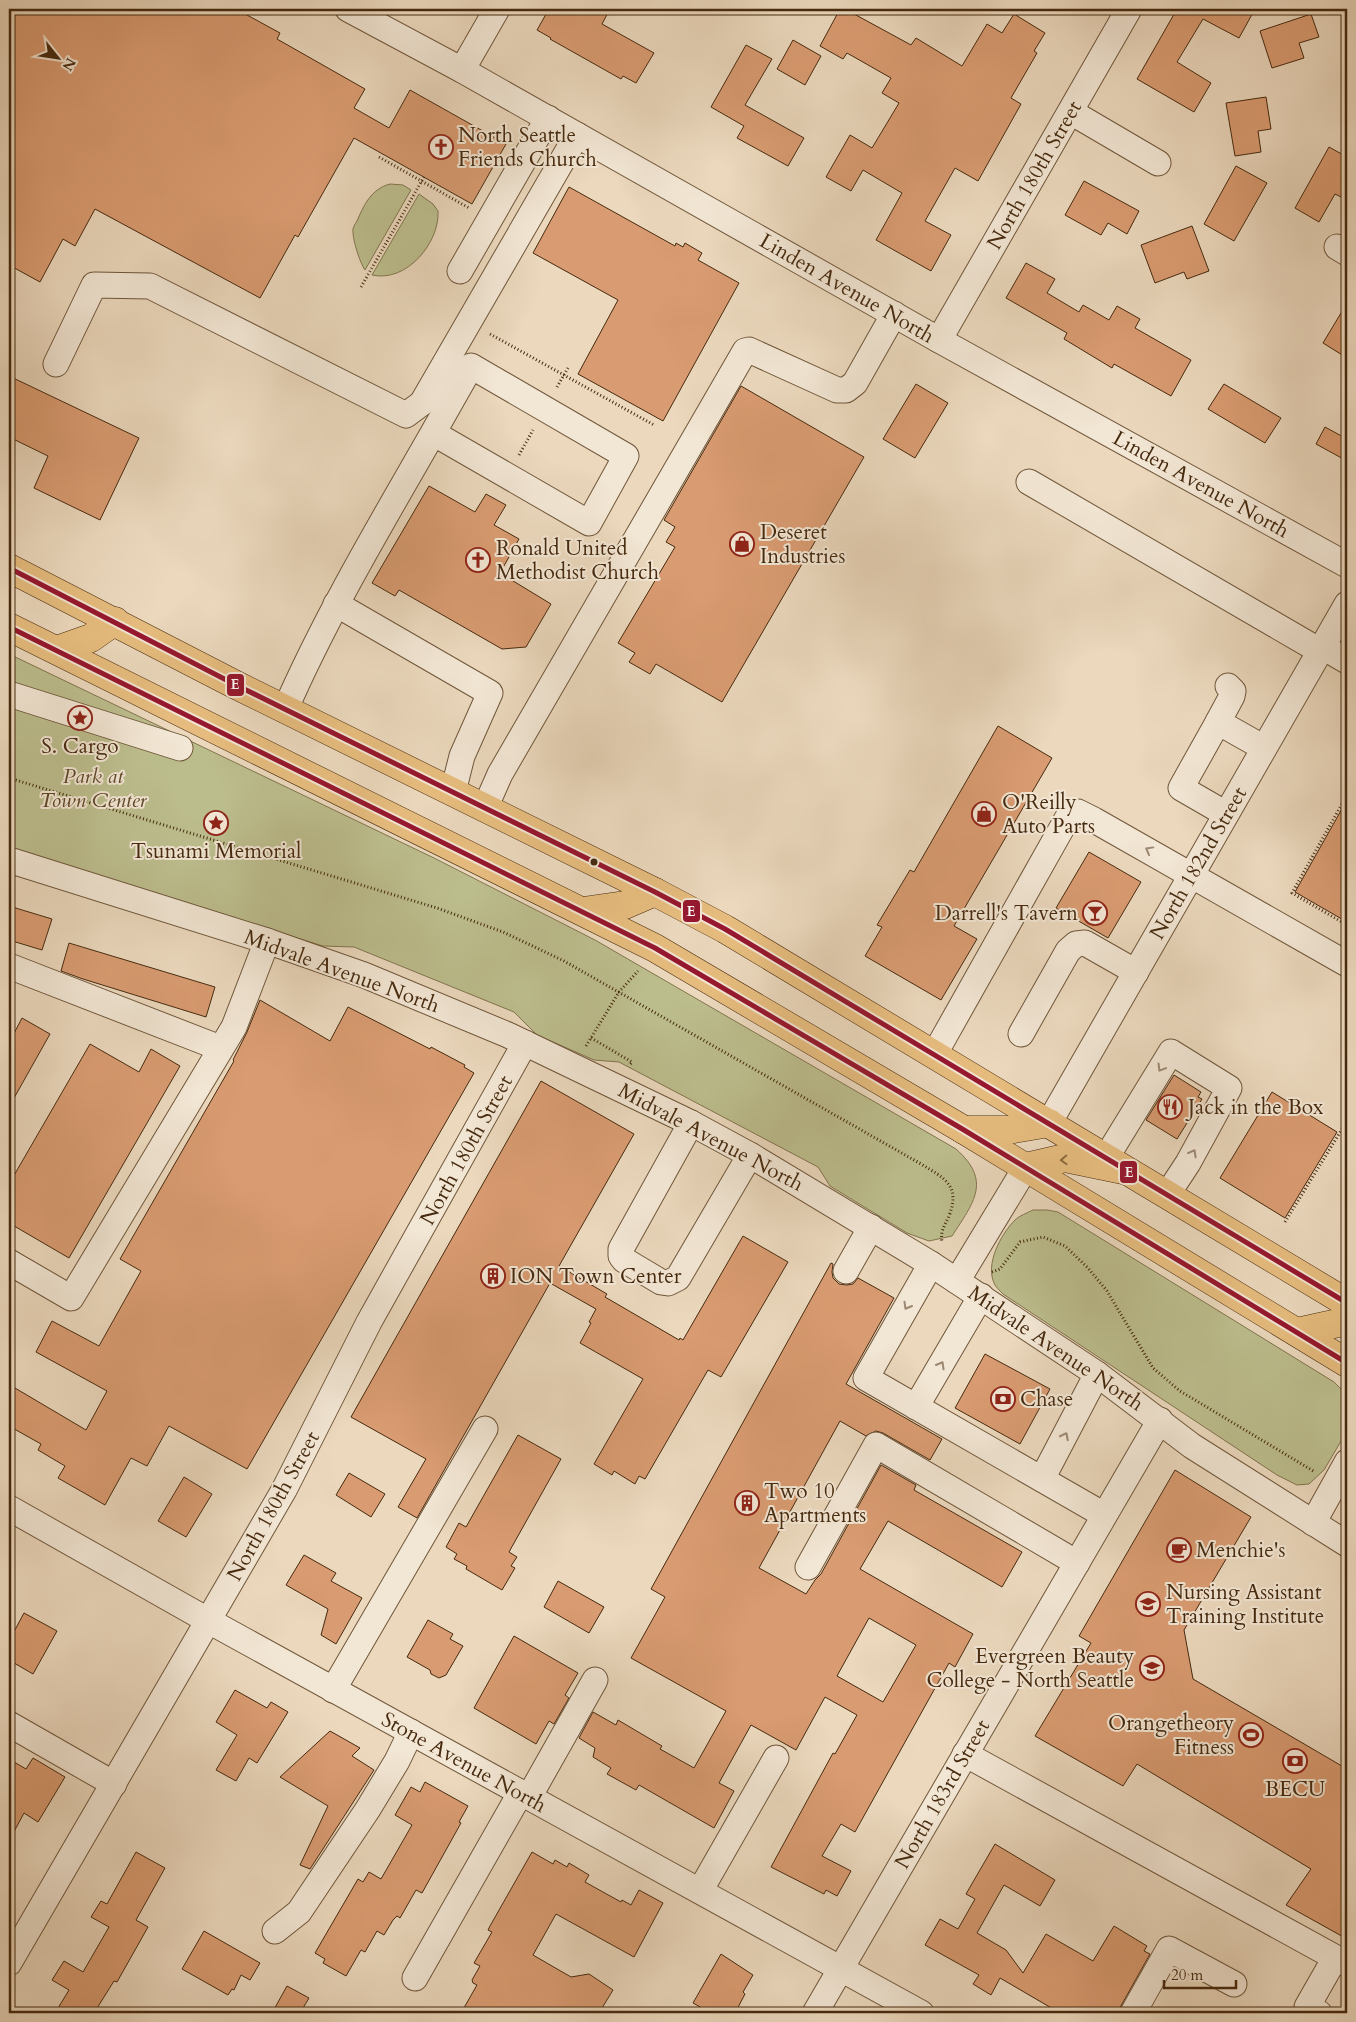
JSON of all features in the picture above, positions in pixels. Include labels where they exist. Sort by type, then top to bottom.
[{"type":"main road","points":[[9,568],[285,710],[655,892],[725,929],[1049,1122],[1347,1303]]},
{"type":"main road","points":[[57,650],[92,638],[115,621]]},
{"type":"main road","points":[[9,626],[655,948],[1026,1167],[1347,1363]]},
{"type":"main road","points":[[584,911],[625,905],[655,892]]},
{"type":"main road","points":[[964,1130],[1008,1130],[1049,1122]]},
{"type":"main road","points":[[1026,1167],[1065,1158],[1118,1165]]},
{"type":"main road","points":[[1297,1332],[1338,1324],[1347,1315]]},
{"type":"street","name":"Linden Avenue North","points":[[348,9],[462,70],[939,340],[1347,565]]},
{"type":"street","points":[[462,70],[497,9]]},
{"type":"street","name":"North 180th Street","points":[[939,340],[1129,9]]},
{"type":"street","points":[[1070,112],[1158,163]]},
{"type":"street","points":[[460,271],[548,118]]},
{"type":"street","points":[[56,364],[94,285],[150,286],[406,415],[422,403],[577,135]]},
{"type":"street","points":[[485,808],[500,774],[745,351],[749,350],[837,390],[846,390],[855,383],[894,314]]},
{"type":"street","points":[[285,710],[300,674],[336,604],[471,366],[626,456],[589,523],[433,433]]},
{"type":"street","points":[[1029,482],[1322,649],[1347,661]]},
{"type":"street","points":[[336,604],[490,694],[462,756],[453,792]]},
{"type":"street","name":"North 182nd Street","points":[[1049,1122],[1347,604]]},
{"type":"street","points":[[1226,814],[1180,788],[1232,696],[1233,691],[1228,686]]},
{"type":"street","points":[[9,694],[180,748]]},
{"type":"street","points":[[1218,722],[1264,748]]},
{"type":"street","points":[[934,1054],[1068,817],[1073,812],[1078,812],[1094,820],[1192,874],[1347,964]]},
{"type":"street","name":"Midvale Avenue North","points":[[9,860],[267,941],[364,975],[525,1043],[691,1123],[750,1155],[871,1226],[981,1296],[1097,1374],[1192,1446],[1347,1544]]},
{"type":"street","points":[[9,1262],[71,1298],[234,1026],[267,941]]},
{"type":"street","points":[[1021,1034],[1068,951],[1076,944],[1085,943],[1136,972]]},
{"type":"street","points":[[9,966],[220,1048]]},
{"type":"street","name":"North 180th Street","points":[[9,1963],[284,1490],[369,1322],[525,1043]]},
{"type":"street","points":[[1118,1165],[1171,1052],[1229,1088],[1188,1163],[1167,1195]]},
{"type":"street","points":[[691,1123],[621,1249],[621,1256],[624,1260],[661,1282],[668,1283],[678,1278],[750,1155]]},
{"type":"street","points":[[957,1281],[1026,1167]]},
{"type":"street","points":[[846,1272],[871,1226]]},
{"type":"street","points":[[931,1264],[866,1378],[1104,1515]]},
{"type":"street","points":[[916,1407],[981,1296]]},
{"type":"street","points":[[1042,1479],[1097,1374]]},
{"type":"street","name":"North 183rd Street","points":[[815,2013],[1160,1420]]},
{"type":"street","points":[[333,1690],[485,1429]]},
{"type":"street","points":[[808,1567],[876,1446],[1077,1563]]},
{"type":"street","points":[[1312,1523],[1347,1462]]},
{"type":"street","name":"Stone Avenue North","points":[[9,1508],[208,1621],[921,2013]]},
{"type":"street","points":[[415,1978],[595,1680]]},
{"type":"street","points":[[9,1724],[114,1784]]},
{"type":"street","points":[[275,1931],[299,1912],[368,1809],[397,1761],[411,1732]]},
{"type":"street","points":[[965,1754],[1341,1961],[1307,2007],[1318,2013]]},
{"type":"street","points":[[700,1891],[776,1758]]},
{"type":"street","points":[[1133,2013],[1169,1948],[1234,1984]]},
{"type":"path","points":[[379,157],[423,179],[470,209]]},
{"type":"path","points":[[361,287],[423,179]]},
{"type":"path","points":[[485,332],[654,425]]},
{"type":"path","points":[[9,778],[437,908],[504,932],[564,961],[921,1164],[944,1179],[951,1186],[953,1197],[949,1215],[941,1232],[942,1242]]},
{"type":"path","points":[[1347,795],[1292,893],[1347,925]]},
{"type":"path","points":[[584,1049],[619,992],[638,971]]},
{"type":"path","points":[[1285,1222],[1347,1121]]},
{"type":"path","points":[[990,1272],[1000,1269],[1020,1242],[1043,1237],[1065,1246],[1088,1268],[1107,1291],[1154,1368],[1180,1391],[1322,1476]]},
{"type":"green space","points":[[390,184],[403,185],[411,190],[365,270],[355,246],[353,228],[369,198],[383,186]]},
{"type":"green space","points":[[419,194],[433,204],[438,211],[437,223],[427,247],[419,258],[397,273],[385,276],[372,275]]},
{"type":"green space","name":"Park at Town Center","points":[[9,654],[434,858],[595,940],[956,1149],[974,1171],[976,1182],[976,1192],[967,1213],[952,1236],[929,1241],[907,1233],[830,1186],[818,1167],[619,1062],[594,1060],[537,1035],[514,1012],[354,947],[323,946],[9,850]]},
{"type":"green space","points":[[1033,1210],[1058,1212],[1334,1382],[1347,1395],[1347,1431],[1324,1470],[1309,1484],[1297,1485],[1277,1475],[1003,1294],[995,1285],[992,1277],[993,1259],[996,1250],[1004,1233],[1015,1220]]},
{"type":"building","points":[[9,9],[236,9],[280,33],[277,39],[365,89],[354,108],[389,128],[410,90],[506,144],[472,204],[354,138],[298,237],[295,235],[260,298],[95,209],[75,246],[63,239],[40,282],[9,265]]},
{"type":"building","points":[[549,9],[610,9],[602,24],[654,53],[636,83],[623,76],[621,79],[537,30]]},
{"type":"building","points":[[840,9],[845,9],[911,45],[916,38],[962,66],[987,24],[1002,33],[1014,14],[1045,33],[1034,51],[1037,53],[1011,98],[1021,104],[978,181],[955,168],[925,221],[951,235],[931,271],[876,240],[902,193],[863,170],[851,191],[826,177],[850,135],[872,148],[899,103],[882,93],[891,78],[847,53],[843,59],[820,46]]},
{"type":"building","points":[[1177,9],[1255,9],[1239,38],[1203,19],[1177,62],[1211,83],[1194,112],[1137,79]]},
{"type":"building","points":[[1311,14],[1319,37],[1299,43],[1304,58],[1272,68],[1260,31]]},
{"type":"building","points":[[793,40],[821,56],[805,85],[777,69]]},
{"type":"building","points":[[746,45],[772,59],[745,105],[804,138],[788,166],[737,138],[744,126],[711,107]]},
{"type":"building","points":[[1266,97],[1271,129],[1258,131],[1261,152],[1235,156],[1226,103]]},
{"type":"building","points":[[1329,147],[1347,157],[1347,200],[1335,194],[1319,222],[1295,208]]},
{"type":"building","points":[[1236,166],[1267,183],[1234,241],[1204,224]]},
{"type":"building","points":[[1084,181],[1139,211],[1127,234],[1108,223],[1101,235],[1065,215]]},
{"type":"building","points":[[569,187],[675,246],[676,243],[683,247],[685,243],[702,253],[698,260],[739,283],[663,421],[578,374],[618,300],[533,253]]},
{"type":"building","points":[[1192,226],[1209,271],[1187,279],[1184,272],[1155,283],[1141,245]]},
{"type":"building","points":[[1026,263],[1055,279],[1047,293],[1079,312],[1083,305],[1109,320],[1117,306],[1140,319],[1135,328],[1191,360],[1171,396],[1114,364],[1112,368],[1064,339],[1067,333],[1006,298]]},
{"type":"building","points":[[1347,303],[1347,358],[1323,343]]},
{"type":"building","points":[[9,376],[139,438],[100,520],[34,488],[48,456],[9,437]]},
{"type":"building","points":[[916,384],[948,403],[915,458],[883,439]]},
{"type":"building","points":[[1224,384],[1281,418],[1265,443],[1208,409]]},
{"type":"building","name":"Deseret Industries","points":[[741,386],[864,457],[722,702],[656,664],[650,674],[629,662],[635,653],[618,643],[675,547],[666,542],[675,527],[664,520]]},
{"type":"building","points":[[1325,427],[1347,439],[1347,461],[1316,444]]},
{"type":"building","name":"Ronald United Methodist Church","points":[[429,486],[475,512],[486,494],[506,505],[494,525],[519,539],[500,573],[551,604],[526,647],[502,649],[399,590],[395,596],[372,583]]},
{"type":"building","name":"O'Reilly Auto Parts","points":[[998,726],[1052,758],[954,926],[977,939],[941,1000],[865,956],[882,927],[877,925],[910,870],[914,872]]},
{"type":"building","points":[[1347,800],[1347,922],[1295,892]]},
{"type":"building","points":[[1089,852],[1141,882],[1108,938],[1056,908]]},
{"type":"building","points":[[9,906],[52,919],[42,950],[9,940]]},
{"type":"building","points":[[69,943],[215,987],[206,1017],[61,971]]},
{"type":"building","points":[[260,1000],[330,1041],[348,1007],[430,1049],[431,1047],[465,1065],[464,1067],[474,1073],[247,1469],[169,1426],[147,1466],[131,1458],[105,1505],[58,1478],[65,1466],[38,1450],[41,1444],[9,1426],[9,1399],[15,1388],[86,1430],[107,1391],[36,1352],[52,1321],[99,1346],[141,1271],[120,1259],[234,1061]]},
{"type":"building","points":[[22,1018],[50,1034],[9,1107],[9,1043]]},
{"type":"building","points":[[90,1044],[139,1072],[151,1049],[180,1066],[69,1258],[9,1223],[9,1184]]},
{"type":"building","name":"Jack in the Box","points":[[1174,1075],[1201,1092],[1198,1097],[1202,1099],[1177,1139],[1146,1120]]},
{"type":"building","name":"ION Town Center","points":[[541,1081],[634,1134],[559,1266],[607,1294],[605,1297],[679,1340],[680,1338],[683,1340],[743,1236],[788,1262],[721,1377],[708,1370],[645,1479],[639,1476],[635,1484],[614,1471],[612,1475],[594,1464],[643,1379],[580,1343],[596,1309],[550,1283],[417,1518],[398,1507],[426,1459],[351,1417]]},
{"type":"building","points":[[1272,1092],[1337,1132],[1285,1218],[1220,1178]]},
{"type":"building","points":[[831,1263],[833,1264],[833,1278],[839,1284],[853,1284],[858,1278],[894,1298],[846,1384],[942,1439],[930,1460],[883,1433],[876,1431],[866,1436],[840,1421],[759,1568],[806,1594],[821,1574],[881,1465],[916,1485],[914,1490],[1022,1552],[1002,1587],[888,1521],[860,1569],[973,1634],[955,1667],[949,1663],[855,1832],[841,1824],[822,1856],[851,1871],[837,1896],[826,1890],[824,1894],[771,1867],[833,1753],[835,1754],[857,1715],[825,1697],[796,1750],[751,1725],[719,1783],[734,1791],[714,1828],[639,1785],[636,1790],[607,1774],[611,1768],[593,1757],[595,1748],[579,1738],[593,1712],[616,1725],[618,1720],[662,1746],[660,1749],[694,1768],[726,1711],[631,1658],[665,1597],[651,1589]],"holes":[[[869,1618],[916,1645],[883,1702],[837,1676]]]},
{"type":"building","name":"Chase","points":[[985,1354],[1050,1389],[1020,1444],[955,1408]]},
{"type":"building","points":[[518,1435],[561,1459],[509,1552],[517,1557],[511,1566],[515,1568],[502,1590],[466,1569],[467,1566],[454,1559],[457,1554],[446,1547],[459,1523],[466,1527]]},
{"type":"building","points":[[1175,1470],[1251,1517],[1184,1630],[1193,1679],[1347,1769],[1347,1939],[1286,1905],[1311,1869],[1137,1764],[1123,1786],[1035,1736],[1091,1643],[1079,1636]]},
{"type":"building","points":[[349,1473],[385,1494],[371,1517],[336,1495]]},
{"type":"building","points":[[184,1477],[212,1494],[186,1537],[158,1521]]},
{"type":"building","points":[[304,1555],[336,1573],[331,1581],[362,1598],[336,1644],[321,1635],[328,1609],[286,1585]]},
{"type":"building","points":[[558,1581],[604,1607],[589,1633],[544,1607]]},
{"type":"building","points":[[24,1613],[57,1631],[33,1674],[9,1660],[9,1641]]},
{"type":"building","points":[[428,1620],[453,1634],[450,1639],[463,1646],[446,1675],[439,1678],[431,1674],[430,1670],[407,1657]]},
{"type":"building","points":[[514,1636],[578,1673],[565,1695],[569,1698],[554,1724],[549,1721],[536,1744],[474,1708]]},
{"type":"building","points":[[235,1690],[267,1708],[271,1702],[288,1712],[257,1763],[249,1758],[236,1781],[216,1770],[237,1735],[216,1722]]},
{"type":"building","points":[[330,1731],[360,1748],[352,1756],[374,1770],[310,1869],[300,1865],[328,1806],[280,1777]]},
{"type":"building","points":[[33,1758],[65,1777],[38,1822],[24,1813],[9,1841],[9,1759],[26,1769]]},
{"type":"building","points":[[425,1782],[468,1806],[459,1822],[461,1823],[422,1893],[416,1890],[400,1918],[397,1916],[393,1920],[384,1935],[377,1931],[365,1952],[361,1950],[346,1976],[323,1963],[325,1959],[315,1953],[358,1879],[363,1882],[369,1872],[381,1879],[412,1825],[395,1815],[411,1787],[420,1792]]},
{"type":"building","points":[[995,1844],[1055,1880],[1040,1906],[1004,1885],[977,1933],[1006,1950],[1023,1973],[1046,1934],[1093,1961],[1114,1926],[1147,1946],[1144,1951],[1150,1954],[1117,2013],[1060,2013],[1000,1978],[991,1995],[973,1984],[979,1975],[925,1945],[940,1919],[958,1929],[975,1899],[966,1894]]},
{"type":"building","points":[[136,1852],[165,1868],[136,1920],[148,1927],[117,1982],[114,1981],[94,2013],[55,2013],[69,1990],[52,1980],[64,1961],[83,1972],[109,1927],[91,1917],[101,1901],[107,1904]]},
{"type":"building","points":[[532,1852],[553,1864],[555,1860],[567,1867],[569,1863],[589,1875],[585,1882],[621,1902],[622,1900],[631,1905],[639,1890],[663,1903],[634,1957],[556,1914],[533,1955],[571,1977],[589,1974],[613,1990],[599,2013],[461,2013],[477,1985],[472,1980],[480,1966],[474,1963],[492,1932],[488,1930]]},
{"type":"building","points":[[204,1931],[260,1963],[250,1980],[241,1975],[234,1990],[232,1989],[228,1995],[182,1969]]},
{"type":"building","points":[[721,1954],[753,1975],[743,1992],[745,1994],[735,2013],[711,2013],[693,2003]]},
{"type":"building","points":[[287,1986],[309,1998],[300,2013],[272,2013]]},
{"type":"transit line","name":"E","points":[[9,568],[236,685],[655,892],[725,929],[1347,1303]]},
{"type":"transit line","name":"E","points":[[9,627],[655,948],[964,1130],[1347,1363]]},
{"type":"place","name":"North Seattle Friends Church","points":[[441,147]]},
{"type":"place","name":"Deseret Industries","points":[[742,544]]},
{"type":"place","name":"Ronald United Methodist Church","points":[[478,560]]},
{"type":"place","name":"S. Cargo","points":[[80,718]]},
{"type":"place","name":"O'Reilly Auto Parts","points":[[984,814]]},
{"type":"place","name":"Tsunami Memorial","points":[[216,823]]},
{"type":"place","name":"Darrell's Tavern","points":[[1095,913]]},
{"type":"place","name":"Jack in the Box","points":[[1170,1107]]},
{"type":"place","name":"ION Town Center","points":[[493,1276]]},
{"type":"place","name":"Chase","points":[[1003,1399]]},
{"type":"place","name":"Two 10 Apartments","points":[[747,1503]]},
{"type":"place","name":"Menchie's","points":[[1179,1550]]},
{"type":"place","name":"Nursing Assistant Training Institute","points":[[1148,1604]]},
{"type":"place","name":"Evergreen Beauty College - North Seattle","points":[[1152,1668]]},
{"type":"place","name":"Orangetheory Fitness","points":[[1251,1735]]},
{"type":"place","name":"BECU","points":[[1295,1761]]}]
